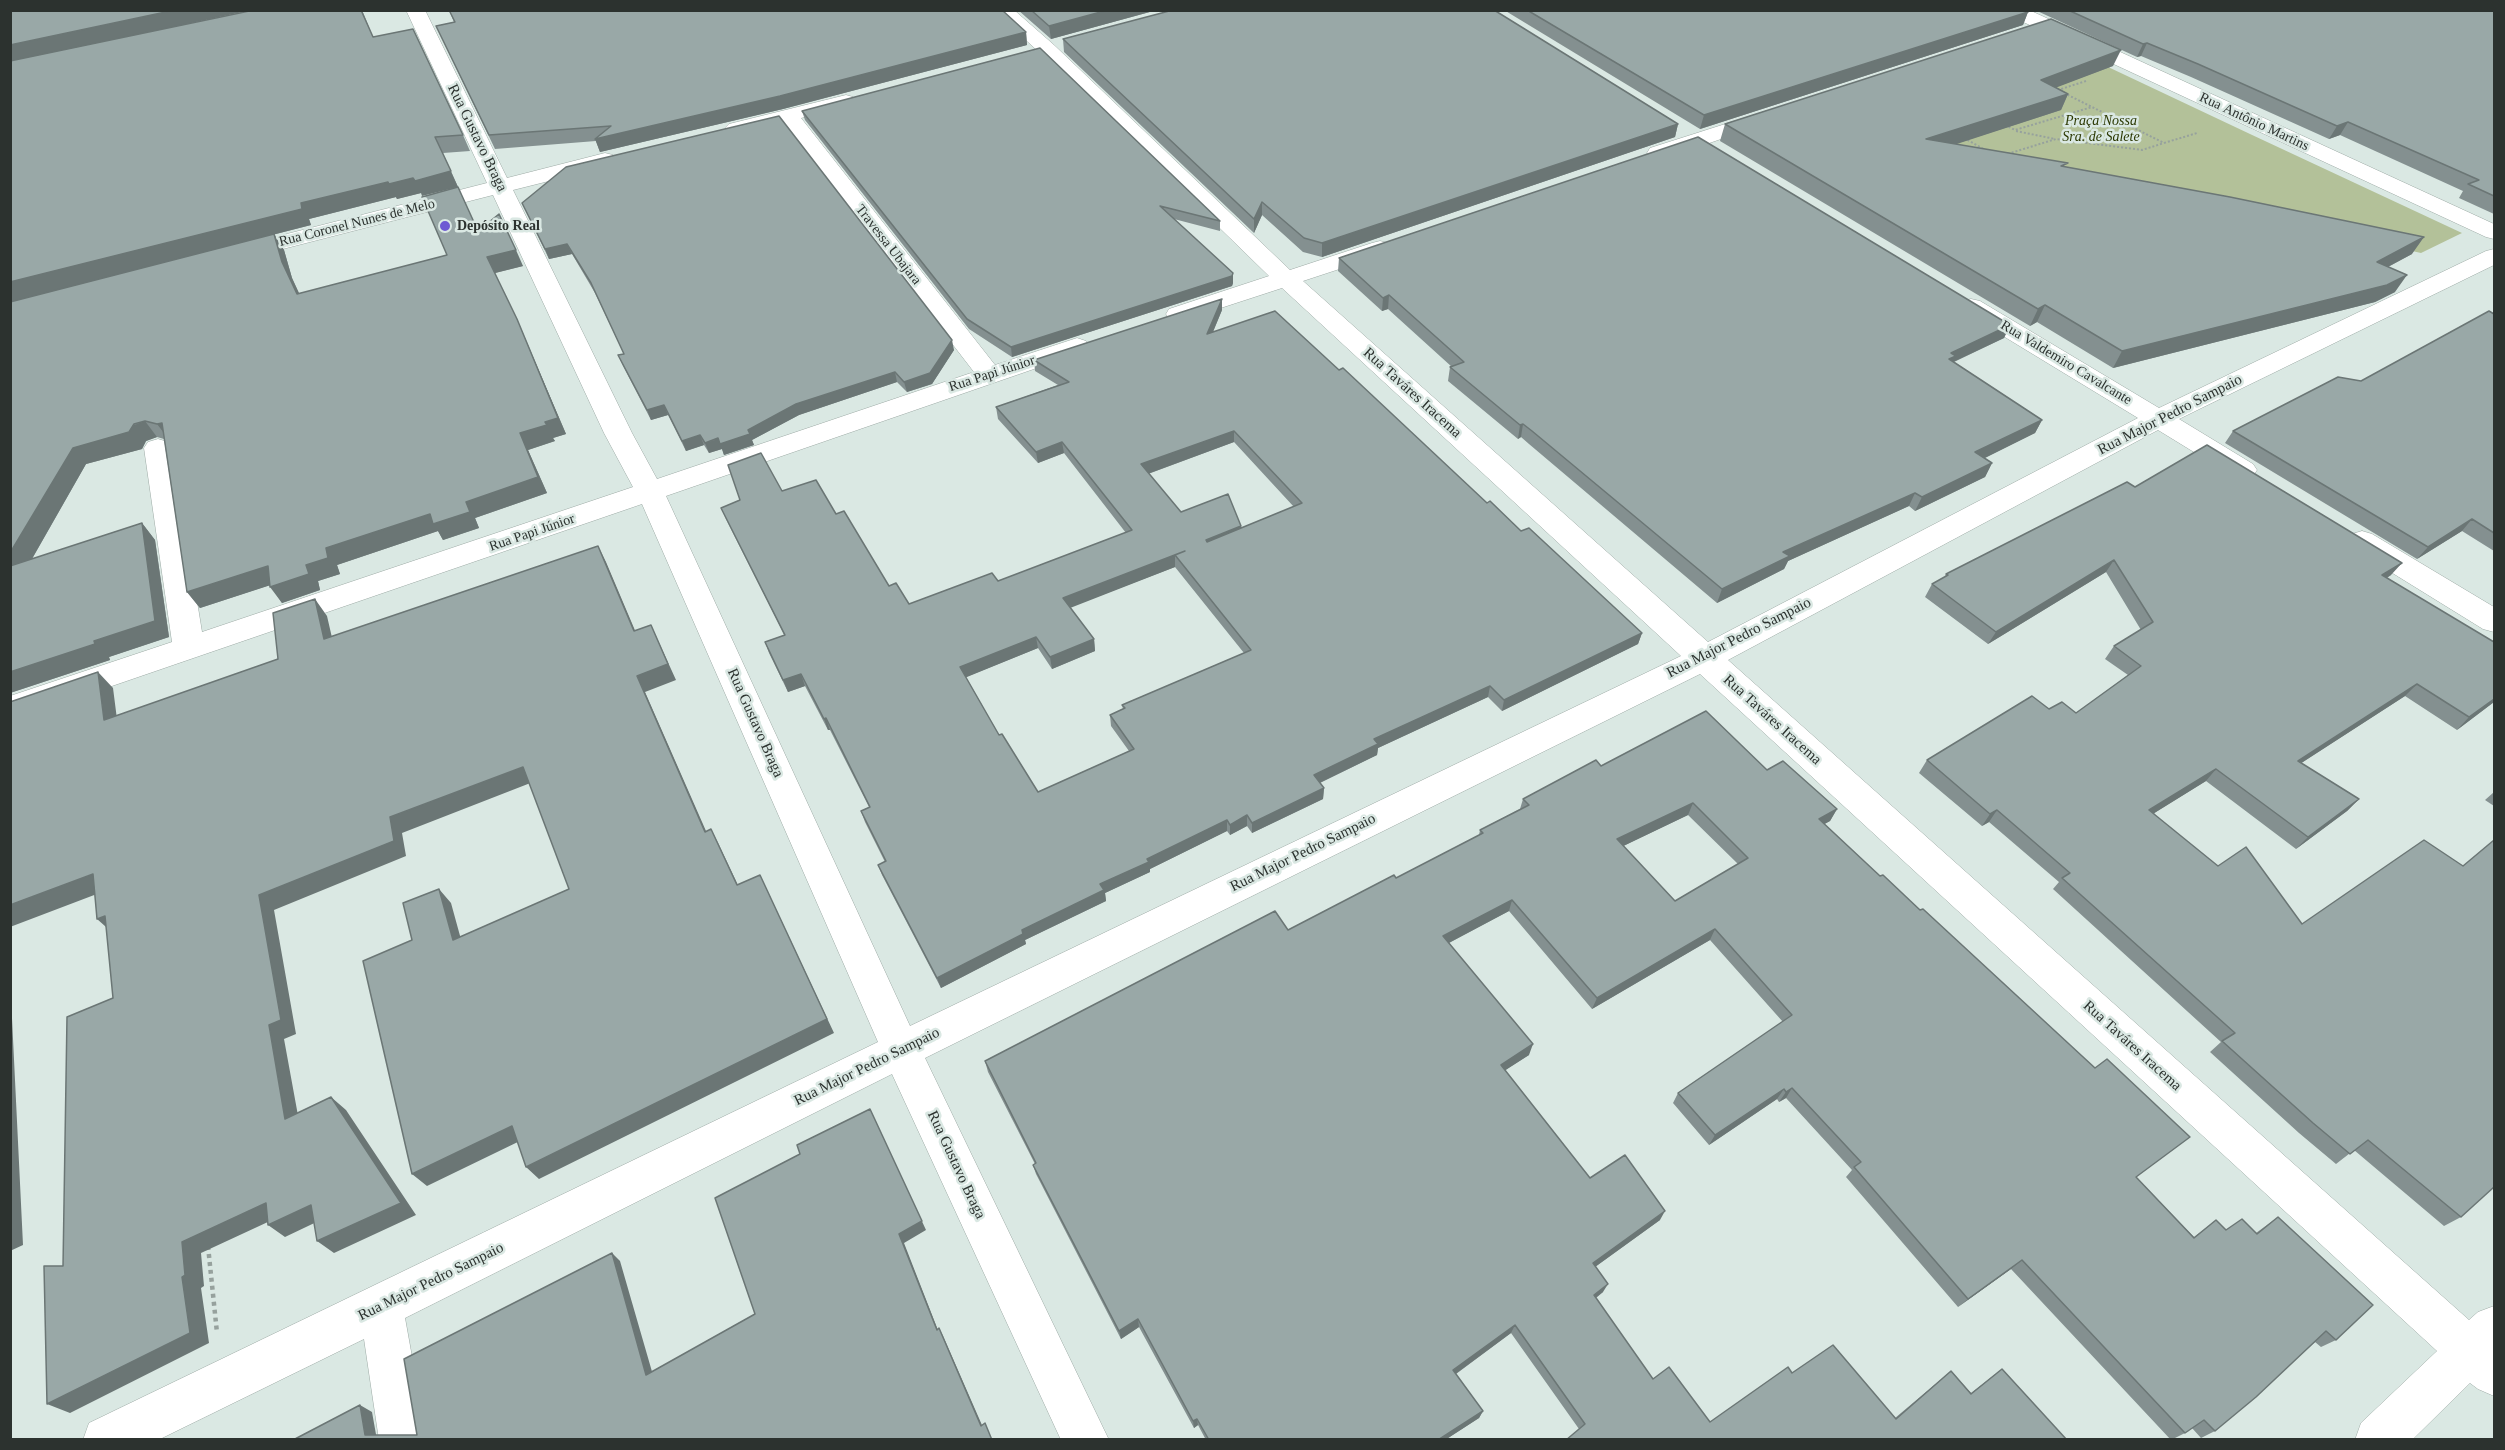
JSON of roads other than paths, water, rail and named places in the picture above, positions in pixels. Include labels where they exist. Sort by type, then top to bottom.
[{"type":"street","name":"Rua Gustavo Braga","points":[[415,10],[618,433],[651,493],[901,1050],[1086,1440]]},
{"type":"street","name":"Rua Antônio Martins","points":[[2013,10],[2494,232]]},
{"type":"street","name":"Rua Taváres Iracema","points":[[1002,11],[1047,49],[1286,279],[1704,658],[2486,1351]]},
{"type":"street","points":[[2022,33],[2044,26]]},
{"type":"street","points":[[719,133],[867,96]]},
{"type":"street","points":[[1642,158],[1787,110]]},
{"type":"street","name":"Travessa Ubajara","points":[[788,116],[989,375]]},
{"type":"street","points":[[1667,121],[1728,158]]},
{"type":"street","name":"Rua Coronel Nunes de Melo","points":[[217,259],[627,155]]},
{"type":"street","points":[[1154,322],[1397,242]]},
{"type":"street","name":"Rua Major Pedro Sampaio","points":[[106,1440],[1704,658],[2158,419],[2494,256]]},
{"type":"street","name":"Rua Valdemiro Cavalcante","points":[[1953,295],[2260,480]]},
{"type":"street","name":"Rua Papi Júnior","points":[[10,709],[1099,339]]},
{"type":"street","points":[[158,448],[189,649]]},
{"type":"street","points":[[2342,529],[2494,621]]},
{"type":"street","points":[[381,1307],[403,1440]]},
{"type":"street","points":[[2378,1440],[2486,1351]]},
{"type":"place","name":"Depósito Real","points":[[445,226]]},
{"type":"park label","name":"Praça Nossa Sra. de Salete","points":[[2101,130]]}]
